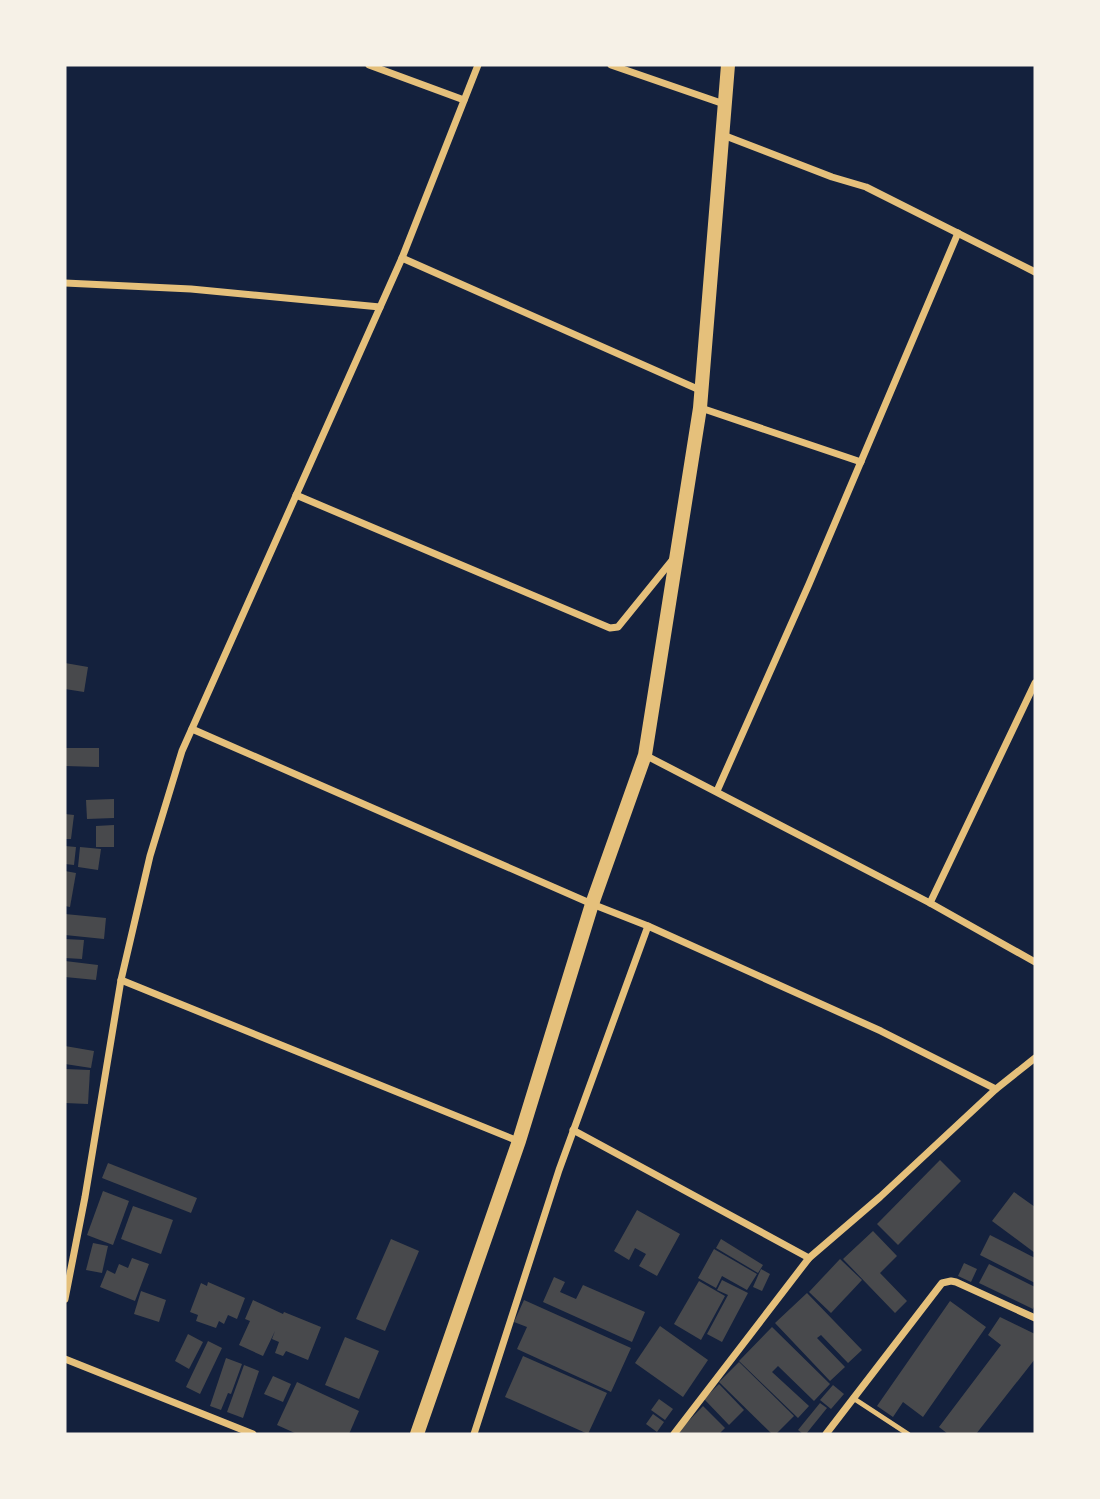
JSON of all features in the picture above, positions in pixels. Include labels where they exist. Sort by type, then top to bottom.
[{"type":"main road","points":[[417,1434],[519,1141],[592,904],[645,755],[700,408],[728,65]]},
{"type":"street","points":[[369,65],[464,100]]},
{"type":"street","points":[[65,1299],[121,980],[150,856],[182,751],[402,258],[478,65]]},
{"type":"street","points":[[611,65],[724,104]]},
{"type":"street","points":[[723,135],[832,177],[866,187],[1035,272]]},
{"type":"street","points":[[717,791],[958,233]]},
{"type":"street","points":[[402,258],[702,391]]},
{"type":"street","points":[[65,283],[191,289],[380,306]]},
{"type":"street","points":[[700,408],[861,462]]},
{"type":"street","points":[[296,495],[610,628],[618,627],[677,555]]},
{"type":"street","points":[[930,903],[1035,683]]},
{"type":"street","points":[[191,729],[648,926],[881,1031],[996,1089]]},
{"type":"street","points":[[645,755],[930,903],[1035,962]]},
{"type":"street","points":[[474,1434],[573,1129],[648,926]]},
{"type":"street","points":[[121,980],[519,1141]]},
{"type":"street","points":[[674,1434],[809,1258],[880,1197],[996,1089],[1035,1058]]},
{"type":"street","points":[[573,1129],[809,1258]]},
{"type":"street","points":[[826,1434],[942,1283],[956,1282],[1035,1318]]},
{"type":"street","points":[[65,1359],[253,1434]]},
{"type":"lane","points":[[853,1398],[908,1434]]},
{"type":"building","points":[[65,663],[88,667],[84,692],[65,689]]},
{"type":"building","points":[[65,748],[99,748],[99,767],[65,766]]},
{"type":"building","points":[[114,799],[114,818],[87,819],[86,800]]},
{"type":"building","points":[[65,814],[74,815],[71,839],[65,839]]},
{"type":"building","points":[[114,825],[114,847],[96,847],[96,826]]},
{"type":"building","points":[[65,846],[76,847],[74,865],[65,864]]},
{"type":"building","points":[[80,847],[101,849],[98,870],[78,867]]},
{"type":"building","points":[[65,871],[76,873],[70,907],[65,906]]},
{"type":"building","points":[[65,914],[106,918],[104,939],[65,935]]},
{"type":"building","points":[[65,939],[84,940],[82,959],[65,958]]},
{"type":"building","points":[[65,961],[98,965],[96,980],[65,977]]},
{"type":"building","points":[[65,1046],[94,1051],[91,1068],[65,1064]]},
{"type":"building","points":[[65,1069],[90,1070],[88,1104],[65,1103]]},
{"type":"building","points":[[940,1160],[961,1181],[898,1245],[877,1224]]},
{"type":"building","points":[[108,1163],[197,1198],[191,1213],[102,1178]]},
{"type":"building","points":[[103,1191],[129,1201],[113,1245],[87,1235]]},
{"type":"building","points":[[1014,1192],[1035,1207],[1035,1253],[992,1221]]},
{"type":"building","points":[[133,1206],[173,1220],[161,1254],[121,1239]]},
{"type":"building","points":[[637,1210],[680,1234],[657,1276],[639,1266],[646,1254],[635,1248],[629,1260],[614,1251]]},
{"type":"building","points":[[873,1231],[897,1256],[880,1273],[907,1301],[895,1313],[843,1259]]},
{"type":"building","points":[[990,1235],[1035,1258],[1035,1283],[980,1255]]},
{"type":"building","points":[[391,1239],[419,1251],[385,1331],[356,1319]]},
{"type":"building","points":[[721,1239],[763,1265],[758,1273],[716,1248]]},
{"type":"building","points":[[93,1243],[108,1246],[102,1273],[86,1270]]},
{"type":"building","points":[[714,1249],[757,1274],[747,1290],[722,1276],[716,1288],[698,1278]]},
{"type":"building","points":[[132,1258],[149,1264],[135,1301],[100,1287],[107,1270],[115,1274],[119,1264],[128,1268]]},
{"type":"building","points":[[840,1259],[862,1280],[831,1313],[809,1292]]},
{"type":"building","points":[[964,1263],[977,1269],[971,1282],[958,1276]]},
{"type":"building","points":[[989,1264],[1035,1287],[1033,1309],[979,1283]]},
{"type":"building","points":[[761,1269],[770,1274],[762,1291],[753,1287]]},
{"type":"building","points":[[554,1277],[565,1282],[560,1292],[576,1299],[583,1285],[645,1312],[632,1342],[543,1302]]},
{"type":"building","points":[[722,1280],[748,1293],[722,1342],[707,1334],[728,1295],[717,1290]]},
{"type":"building","points":[[699,1281],[725,1296],[701,1340],[674,1324]]},
{"type":"building","points":[[208,1282],[245,1298],[237,1319],[228,1315],[224,1324],[219,1321],[216,1328],[196,1321],[198,1315],[190,1312],[201,1283],[207,1286]]},
{"type":"building","points":[[141,1291],[166,1300],[159,1322],[134,1314]]},
{"type":"building","points":[[807,1293],[862,1350],[848,1363],[821,1335],[817,1338],[845,1367],[830,1381],[775,1323]]},
{"type":"building","points":[[253,1300],[321,1327],[308,1360],[286,1351],[283,1356],[275,1353],[279,1342],[272,1339],[275,1331],[263,1356],[239,1345],[250,1321],[245,1319]]},
{"type":"building","points":[[524,1300],[631,1348],[611,1392],[517,1349],[527,1327],[514,1322]]},
{"type":"building","points":[[950,1301],[986,1327],[923,1417],[903,1402],[893,1417],[877,1406]]},
{"type":"building","points":[[1000,1317],[1035,1334],[1035,1359],[976,1434],[948,1434],[939,1427],[1001,1345],[988,1335]]},
{"type":"building","points":[[660,1326],[708,1360],[683,1397],[635,1363]]},
{"type":"building","points":[[772,1327],[830,1384],[814,1401],[778,1366],[772,1372],[809,1406],[798,1418],[739,1361]]},
{"type":"building","points":[[188,1334],[203,1342],[189,1369],[175,1361]]},
{"type":"building","points":[[345,1337],[379,1351],[359,1399],[325,1385]]},
{"type":"building","points":[[208,1341],[222,1348],[200,1394],[186,1387]]},
{"type":"building","points":[[523,1356],[607,1393],[588,1434],[505,1397]]},
{"type":"building","points":[[226,1358],[242,1364],[231,1394],[228,1393],[221,1410],[210,1406]]},
{"type":"building","points":[[739,1362],[794,1416],[776,1434],[772,1434],[719,1382]]},
{"type":"building","points":[[244,1365],[259,1371],[243,1418],[227,1412]]},
{"type":"building","points":[[273,1376],[291,1384],[283,1402],[264,1394]]},
{"type":"building","points":[[297,1382],[359,1411],[349,1434],[297,1434],[277,1425]]},
{"type":"building","points":[[719,1384],[744,1410],[729,1425],[704,1399]]},
{"type":"building","points":[[833,1385],[844,1394],[831,1409],[820,1400]]},
{"type":"building","points":[[659,1399],[673,1409],[665,1420],[651,1410]]},
{"type":"building","points":[[820,1403],[827,1408],[806,1434],[803,1434],[798,1430]]},
{"type":"building","points":[[703,1406],[725,1428],[719,1434],[676,1434]]},
{"type":"building","points":[[653,1414],[664,1422],[657,1432],[646,1424]]}]
